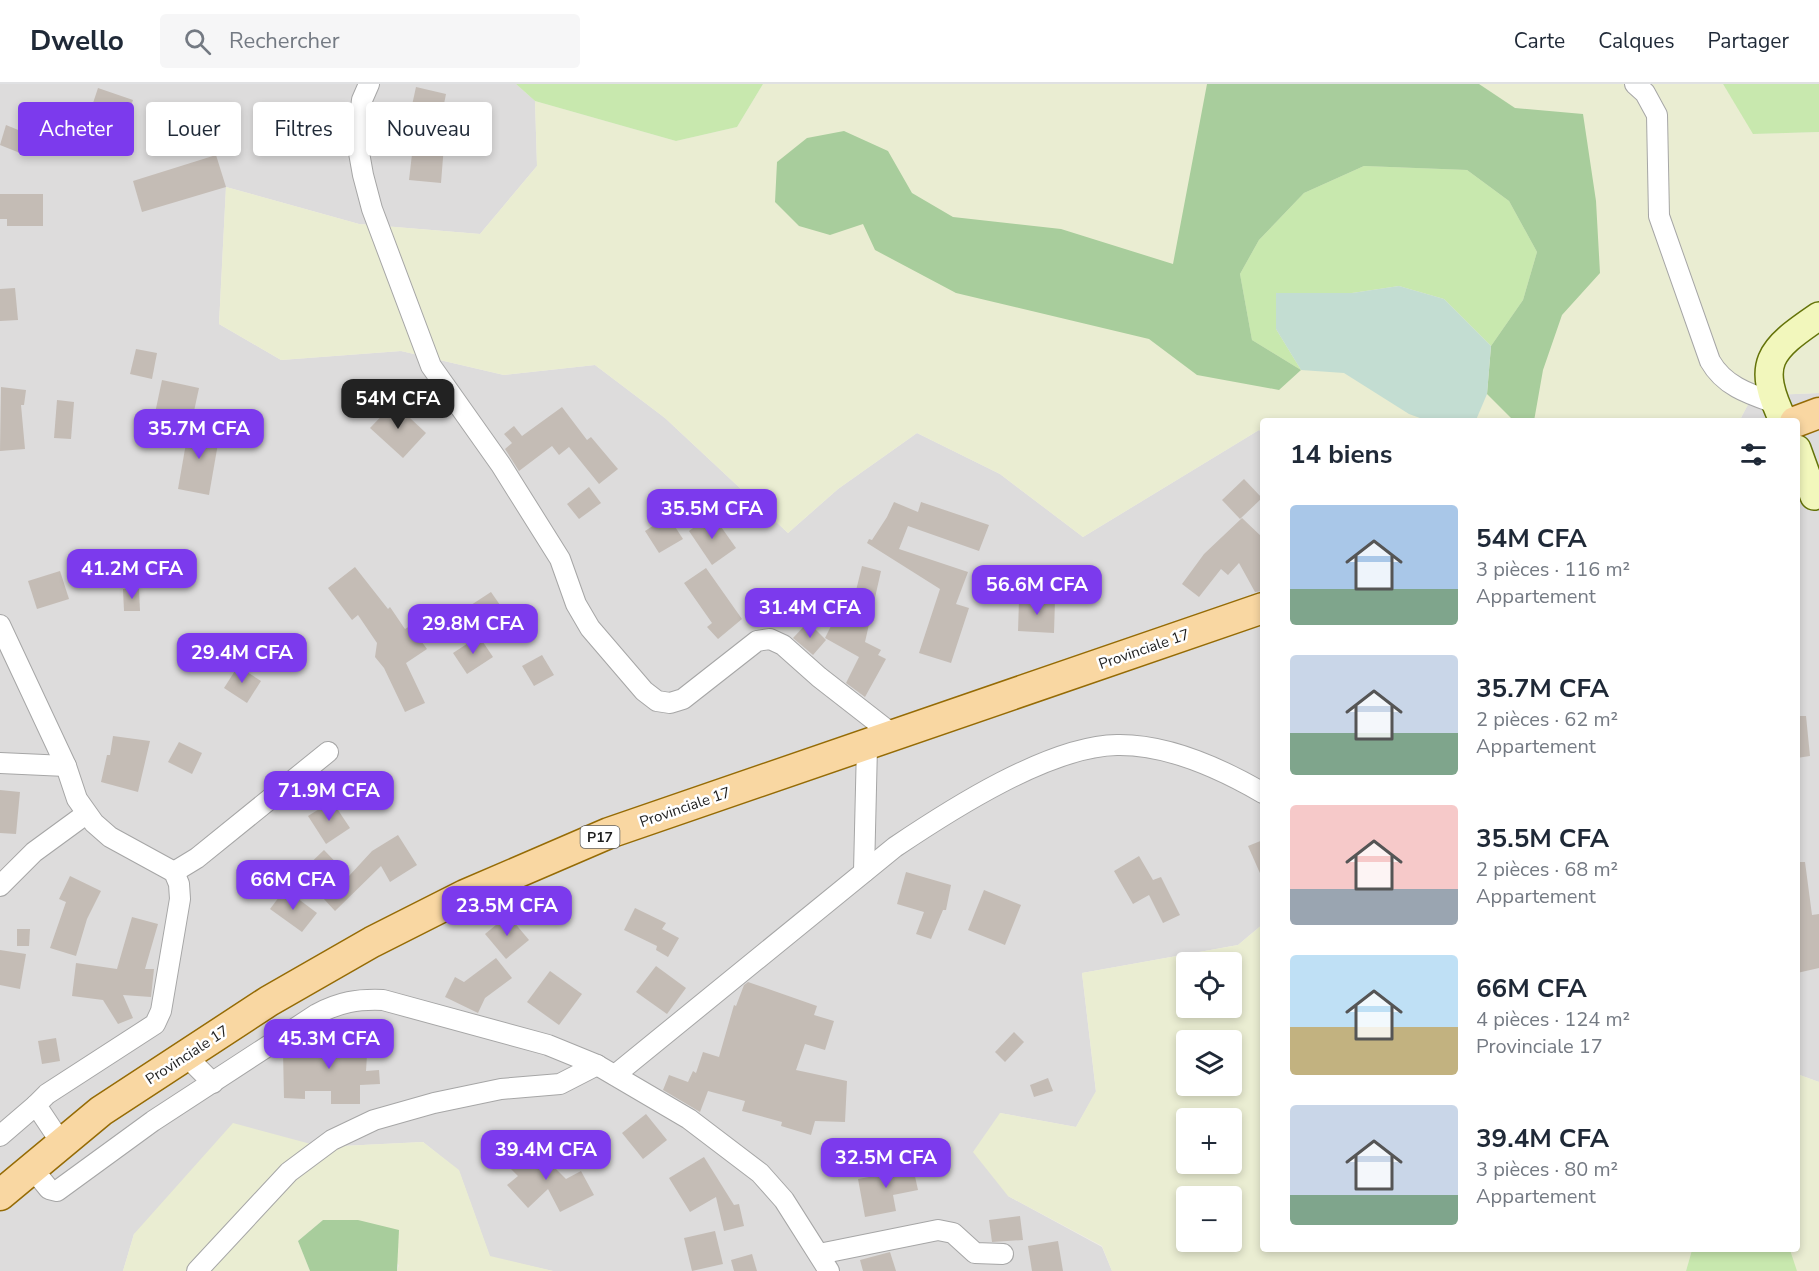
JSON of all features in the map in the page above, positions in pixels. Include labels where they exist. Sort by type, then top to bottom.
[{"type":"main road","points":[[1785,415],[1819,413]]},
{"type":"main road","name":"Provinciale 17","points":[[0,1195],[101,1111],[269,1001],[372,942],[465,895],[609,834],[896,737],[1260,609]]},
{"type":"street","points":[[369,84],[362,100],[359,122],[358,147],[363,175],[372,209],[431,366],[501,465],[560,559],[576,604],[590,627],[644,691],[657,701],[663,702],[682,699],[757,641],[770,639],[783,645],[819,677],[896,737]]},
{"type":"street","points":[[1635,84],[1653,104],[1657,115],[1659,216],[1710,361],[1719,376],[1785,415]]},
{"type":"street","points":[[1785,415],[1768,366],[1775,352],[1794,333],[1819,316]]},
{"type":"street","points":[[0,625],[66,766],[76,799],[86,814],[110,837],[174,872],[179,884],[180,899],[161,1011],[155,1024],[47,1094],[0,1136]]},
{"type":"street","points":[[615,1075],[864,872],[930,824],[995,787],[1062,757],[1094,748],[1117,745],[1142,747],[1182,756],[1213,767],[1260,792]]},
{"type":"street","points":[[864,872],[867,746]]},
{"type":"street","points":[[174,872],[197,858],[328,752]]},
{"type":"street","points":[[0,763],[66,766]]},
{"type":"street","points":[[0,886],[34,852],[86,814]]},
{"type":"street","points":[[32,1168],[49,1189],[57,1191],[153,1121],[317,1014],[336,1004],[357,999],[383,1000],[548,1045],[597,1065],[689,1119],[760,1173],[784,1200],[824,1263],[938,1230],[954,1233],[975,1253],[1003,1254]]},
{"type":"street","points":[[186,1056],[213,1083]]},
{"type":"street","points":[[197,1271],[289,1172],[332,1140],[375,1120],[434,1103],[501,1089],[560,1084],[597,1065]]},
{"type":"street","points":[[36,1105],[63,1144]]},
{"type":"shaded area","points":[[0,84],[516,84],[535,101],[537,166],[480,234],[359,224],[226,187],[219,324],[281,360],[401,351],[504,375],[595,365],[665,418],[788,533],[838,489],[917,433],[1000,474],[1083,537],[1260,431],[1260,927],[1238,945],[1199,952],[1176,952],[1176,956],[1082,973],[1096,1092],[1076,1127],[1000,1113],[1008,1196],[1102,1247],[1112,1271],[553,1271],[490,1257],[459,1171],[423,1142],[322,1147],[134,1234],[123,1271],[0,1271]]},
{"type":"shaded area","points":[[1819,393],[1819,1082],[1800,1075],[1800,418],[1741,418],[1752,396]]},
{"type":"green space","points":[[516,84],[763,84],[737,127],[676,141],[535,101]]},
{"type":"green space","points":[[763,84],[1723,84],[1754,134],[1819,132],[1819,393],[1753,396],[1741,418],[1260,418],[1260,431],[1083,537],[1000,474],[917,433],[838,489],[788,533],[665,418],[595,365],[504,375],[401,351],[281,360],[219,324],[226,187],[359,224],[480,234],[537,166],[535,101],[676,141],[737,127]]},
{"type":"green space","points":[[1207,84],[1479,84],[1515,108],[1583,114],[1596,201],[1600,273],[1562,315],[1543,370],[1535,418],[1511,418],[1487,394],[1491,346],[1523,300],[1537,252],[1509,201],[1467,170],[1364,166],[1304,193],[1259,240],[1240,274],[1252,340],[1301,370],[1279,390],[1197,375],[1149,339],[956,293],[875,250],[863,224],[830,235],[799,226],[775,202],[777,162],[807,138],[844,131],[888,151],[912,193],[953,217],[1061,229],[1173,264]]},
{"type":"green space","points":[[1723,84],[1819,84],[1819,132],[1753,134]]},
{"type":"green space","points":[[1364,166],[1467,170],[1509,201],[1537,252],[1523,300],[1491,346],[1444,299],[1399,286],[1352,293],[1276,329],[1301,370],[1252,340],[1240,274],[1259,240],[1304,193]]},
{"type":"green space","points":[[1399,286],[1444,299],[1491,346],[1487,394],[1477,418],[1420,418],[1409,414],[1344,373],[1301,370],[1276,329],[1276,293],[1352,293]]},
{"type":"green space","points":[[1260,927],[1260,1252],[1691,1252],[1686,1271],[1112,1271],[1102,1246],[1008,1196],[973,1152],[1000,1113],[1076,1127],[1096,1091],[1082,973],[1176,956],[1176,1018],[1242,1018],[1242,952],[1199,952],[1238,945]]},
{"type":"green space","points":[[1800,1075],[1819,1082],[1819,1271],[1797,1271],[1790,1252],[1800,1252]]},
{"type":"green space","points":[[233,1123],[322,1147],[423,1142],[459,1170],[490,1256],[553,1271],[397,1271],[399,1265],[323,1220],[298,1241],[310,1271],[123,1271],[134,1234]]},
{"type":"green space","points":[[323,1220],[358,1220],[399,1230],[397,1271],[310,1271],[298,1241]]},
{"type":"green space","points":[[1691,1252],[1791,1252],[1797,1271],[1686,1271]]},
{"type":"building","points":[[416,87],[446,94],[444,102],[413,102]]},
{"type":"building","points":[[98,88],[133,100],[132,102],[93,102]]},
{"type":"building","points":[[6,125],[18,130],[18,152],[0,145]]},
{"type":"building","points":[[216,156],[226,187],[142,212],[133,181]]},
{"type":"building","points":[[412,156],[443,156],[441,183],[409,180]]},
{"type":"building","points":[[0,194],[43,194],[43,226],[7,226],[7,219],[0,219]]},
{"type":"building","points":[[15,288],[18,320],[0,321],[0,289]]},
{"type":"building","points":[[136,349],[157,353],[152,379],[130,374]]},
{"type":"building","points":[[162,380],[199,388],[191,425],[154,418]]},
{"type":"building","points":[[1,387],[26,390],[24,405],[21,405],[25,449],[0,451]]},
{"type":"building","points":[[57,400],[74,402],[71,439],[54,438]]},
{"type":"building","points":[[394,403],[426,433],[403,458],[370,428]]},
{"type":"building","points":[[562,407],[587,440],[591,437],[618,469],[599,484],[569,447],[559,455],[552,446],[519,471],[505,449],[512,443],[504,434],[514,426],[522,436]]},
{"type":"building","points":[[189,426],[220,432],[209,495],[178,489]]},
{"type":"building","points":[[1244,479],[1260,496],[1260,500],[1240,519],[1222,500]]},
{"type":"building","points":[[589,487],[601,503],[579,519],[567,504]]},
{"type":"building","points":[[894,502],[918,512],[921,502],[989,525],[979,551],[908,526],[899,549],[968,572],[956,604],[969,608],[951,663],[919,653],[940,589],[867,543],[869,539],[872,540]]},
{"type":"building","points":[[712,514],[736,548],[712,565],[689,531]]},
{"type":"building","points":[[668,516],[683,539],[659,553],[645,531]]},
{"type":"building","points":[[1242,518],[1260,535],[1260,591],[1255,592],[1239,563],[1228,575],[1221,569],[1199,597],[1182,584],[1204,554]]},
{"type":"building","points":[[862,566],[881,571],[865,642],[881,650],[878,655],[886,659],[865,697],[846,683],[859,657],[825,638],[838,612],[849,619]]},
{"type":"building","points":[[355,567],[388,609],[390,607],[405,629],[410,626],[427,649],[406,663],[425,703],[405,712],[384,668],[375,657],[377,643],[358,615],[352,620],[328,588]]},
{"type":"building","points":[[706,568],[742,619],[718,639],[707,627],[712,623],[684,583]]},
{"type":"building","points":[[60,571],[69,599],[37,609],[28,581]]},
{"type":"building","points":[[123,589],[139,589],[140,611],[124,611]]},
{"type":"building","points":[[491,592],[509,618],[486,634],[468,607]]},
{"type":"building","points":[[1019,599],[1055,600],[1054,633],[1018,631]]},
{"type":"building","points":[[808,622],[826,640],[813,655],[793,638]]},
{"type":"building","points":[[479,636],[493,657],[467,674],[453,653]]},
{"type":"building","points":[[542,655],[554,675],[534,686],[522,666]]},
{"type":"building","points":[[238,666],[261,681],[247,703],[224,688]]},
{"type":"building","points":[[1800,716],[1806,716],[1810,756],[1800,758]]},
{"type":"building","points":[[113,736],[150,741],[138,792],[101,782],[107,755],[110,755]]},
{"type":"building","points":[[179,742],[202,753],[192,774],[168,762]]},
{"type":"building","points":[[0,790],[20,792],[16,834],[0,833]]},
{"type":"building","points":[[332,801],[350,828],[326,844],[308,816]]},
{"type":"building","points":[[398,835],[417,865],[390,882],[381,866],[335,911],[300,873],[324,850],[349,876],[372,851]]},
{"type":"building","points":[[1260,841],[1260,873],[1248,846]]},
{"type":"building","points":[[1139,856],[1153,880],[1161,877],[1180,915],[1163,923],[1149,895],[1133,904],[1114,871]]},
{"type":"building","points":[[1800,862],[1805,862],[1812,915],[1819,914],[1819,968],[1800,972]]},
{"type":"building","points":[[906,872],[951,885],[946,910],[943,910],[931,939],[916,934],[924,912],[897,904]]},
{"type":"building","points":[[70,876],[101,891],[87,919],[76,956],[50,948],[66,902],[59,899]]},
{"type":"building","points":[[285,889],[317,913],[302,932],[270,909]]},
{"type":"building","points":[[984,890],[1021,905],[1005,945],[968,930]]},
{"type":"building","points":[[635,908],[666,923],[662,929],[679,938],[668,957],[656,950],[657,946],[624,930]]},
{"type":"building","points":[[508,915],[529,940],[506,959],[485,934]]},
{"type":"building","points":[[132,917],[158,924],[145,969],[154,969],[151,997],[123,995],[133,1018],[118,1024],[103,1000],[72,996],[76,963],[117,969]]},
{"type":"building","points":[[17,929],[30,929],[29,946],[17,946]]},
{"type":"building","points":[[0,950],[26,954],[20,989],[0,985]]},
{"type":"building","points":[[496,958],[512,978],[485,998],[478,1013],[445,997],[455,977],[464,982]]},
{"type":"building","points":[[656,966],[686,988],[667,1014],[636,992]]},
{"type":"building","points":[[550,971],[582,994],[559,1025],[527,1002]]},
{"type":"building","points":[[748,982],[817,1006],[814,1015],[834,1021],[825,1050],[805,1044],[796,1070],[847,1081],[845,1122],[815,1121],[811,1135],[781,1126],[782,1122],[742,1111],[745,1101],[708,1091],[700,1112],[663,1090],[669,1075],[688,1082],[693,1071],[696,1073],[703,1052],[719,1057],[734,1005],[736,1006],[744,985]]},
{"type":"building","points":[[1014,1032],[1024,1042],[1005,1062],[995,1052]]},
{"type":"building","points":[[314,1036],[368,1039],[366,1071],[379,1070],[380,1084],[360,1085],[360,1104],[331,1104],[331,1091],[305,1091],[305,1099],[284,1098],[283,1051],[287,1048],[313,1049]]},
{"type":"building","points":[[56,1038],[60,1061],[42,1064],[38,1041]]},
{"type":"building","points":[[1048,1078],[1053,1091],[1034,1097],[1030,1085]]},
{"type":"building","points":[[646,1114],[667,1140],[643,1159],[622,1133]]},
{"type":"building","points":[[530,1143],[566,1179],[581,1171],[594,1195],[560,1212],[548,1189],[528,1208],[507,1185],[518,1176],[507,1165]]},
{"type":"building","points":[[704,1157],[734,1205],[739,1204],[744,1226],[724,1231],[716,1197],[690,1212],[669,1178]]},
{"type":"building","points":[[912,1163],[918,1190],[893,1195],[896,1211],[865,1217],[858,1179],[891,1173],[890,1168]]},
{"type":"building","points":[[1020,1216],[1023,1240],[992,1242],[989,1220]]},
{"type":"building","points":[[715,1231],[723,1264],[692,1271],[684,1238]]},
{"type":"building","points":[[1058,1241],[1063,1271],[1032,1271],[1028,1246]]},
{"type":"building","points":[[890,1252],[896,1271],[863,1271],[860,1260]]},
{"type":"building","points":[[752,1254],[757,1271],[734,1271],[731,1260]]}]
